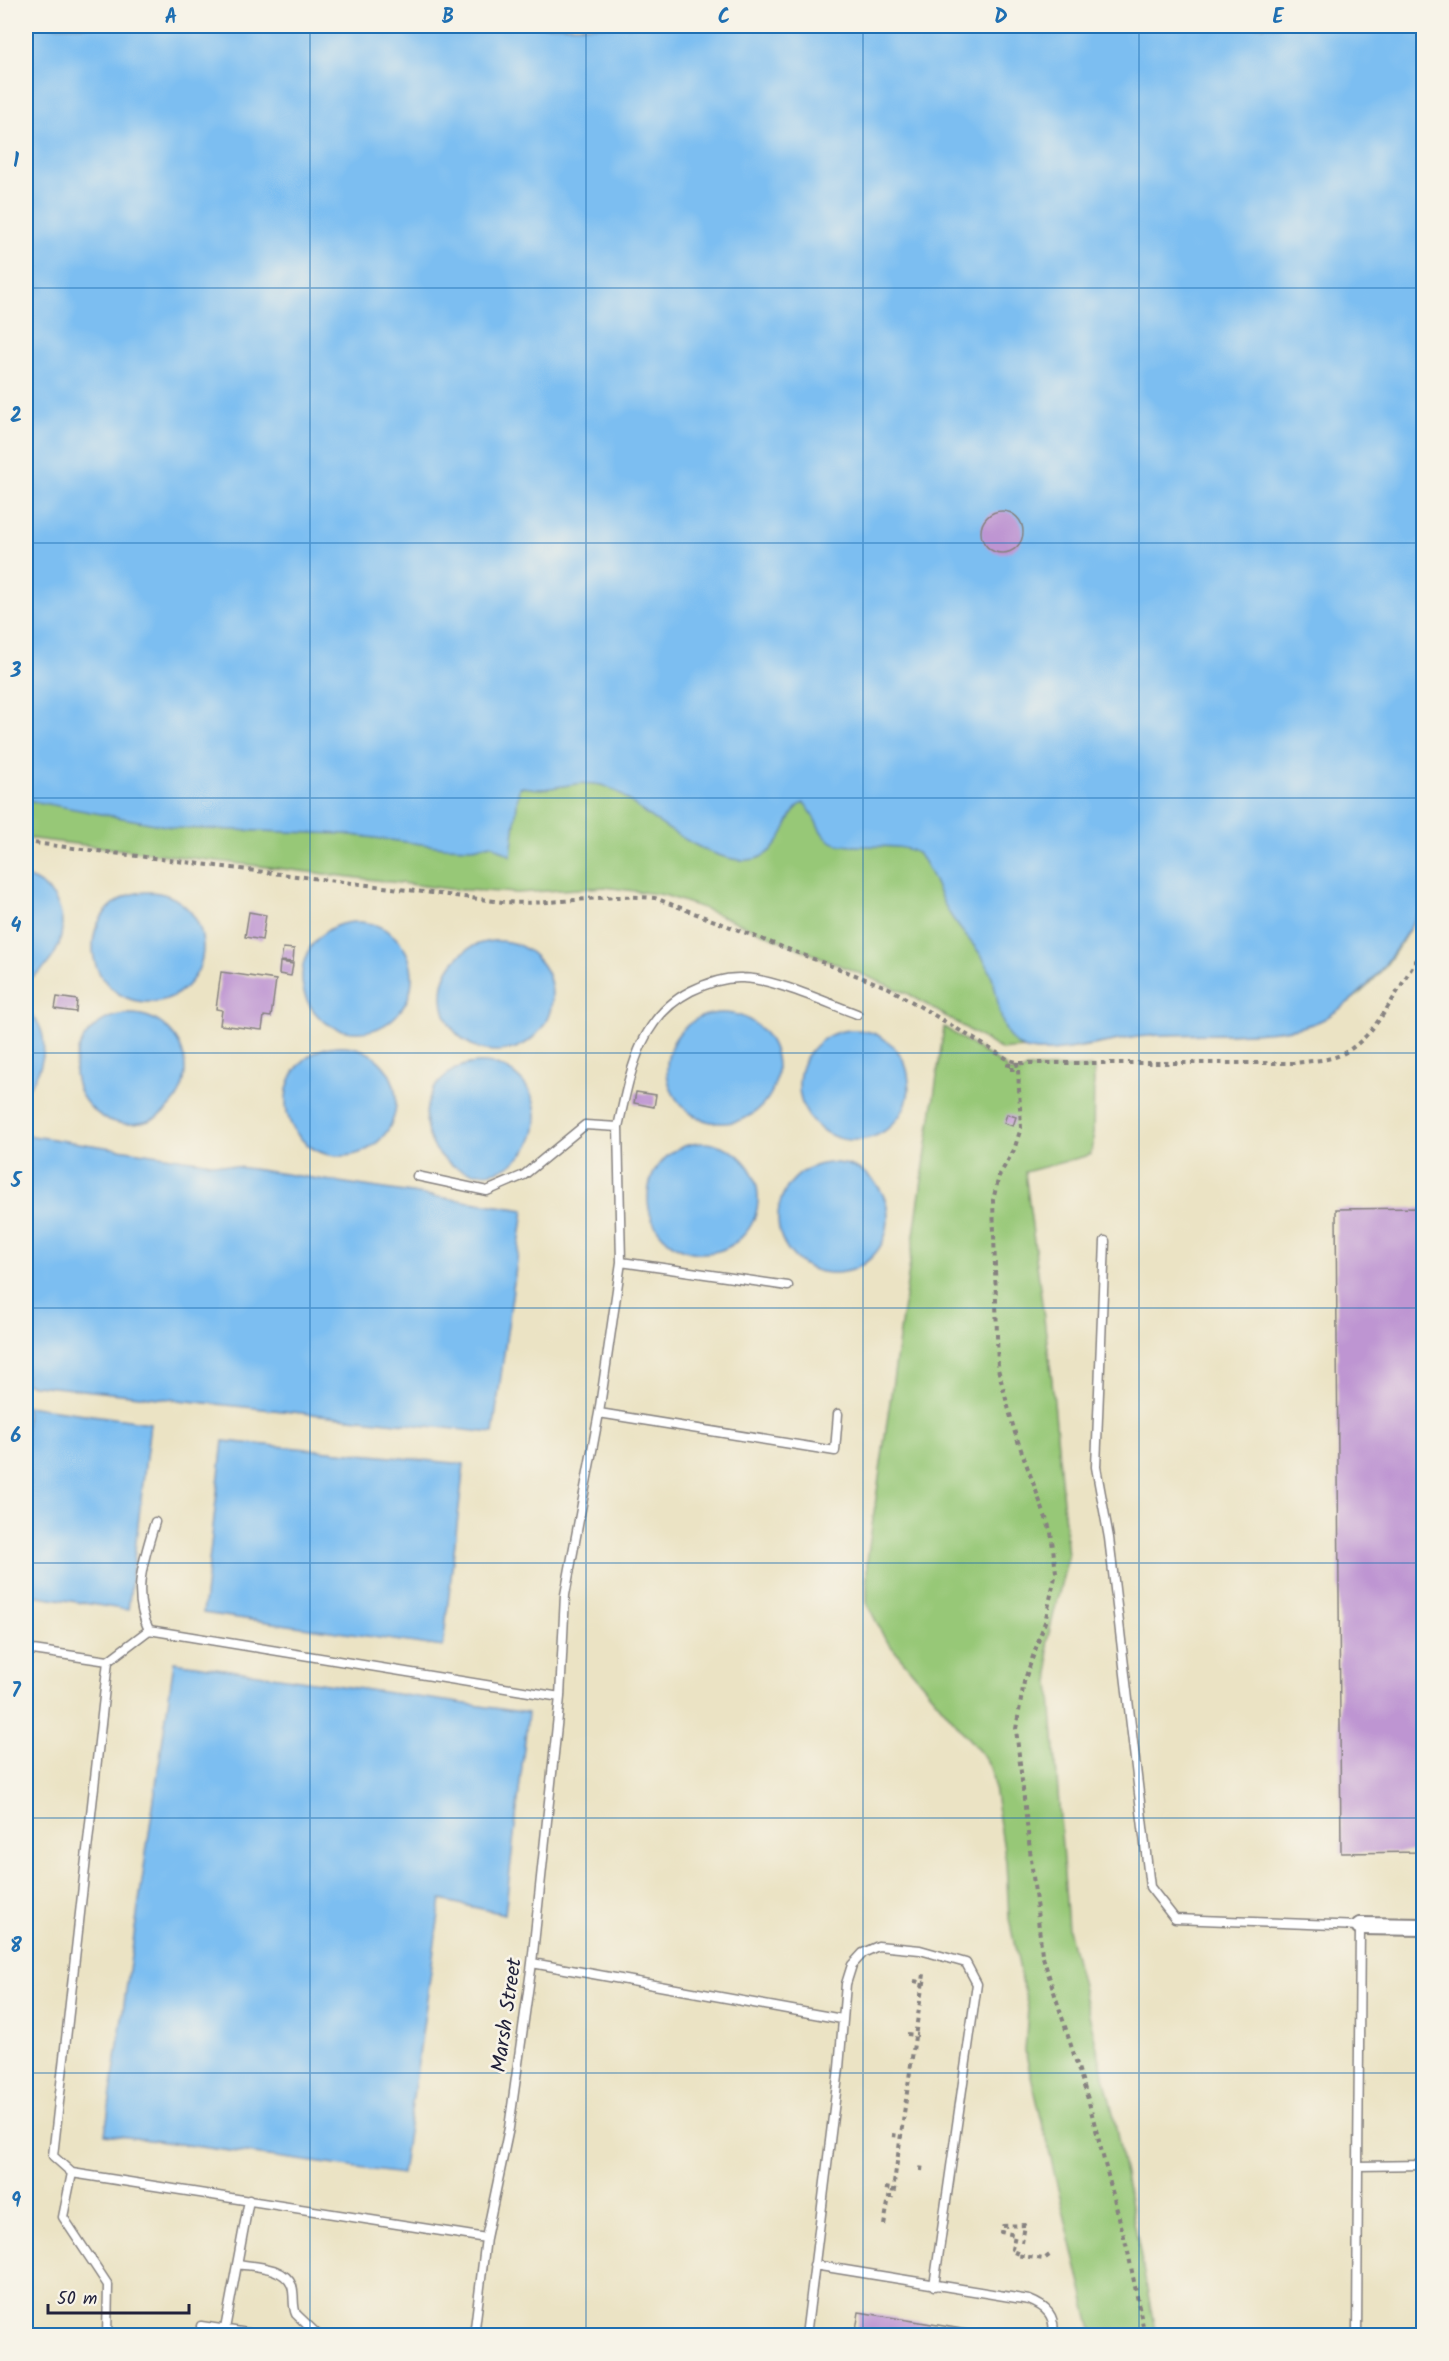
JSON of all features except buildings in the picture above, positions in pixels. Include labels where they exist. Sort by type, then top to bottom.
[{"type":"street","points":[[1360,1926],[1424,1927]]},
{"type":"lane","name":"Marsh Street","points":[[474,2336],[486,2238],[509,2128],[532,1963],[560,1697],[565,1595],[599,1413],[621,1262],[618,1127],[633,1063],[646,1032],[675,999],[710,982],[744,978],[780,987],[857,1014]]},
{"type":"lane","points":[[417,1176],[487,1191],[524,1175],[585,1125],[618,1127]]},
{"type":"lane","points":[[1105,1241],[1096,1467],[1109,1538],[1150,1887],[1174,1919],[1360,1926],[1357,2336]]},
{"type":"lane","points":[[621,1262],[788,1286]]},
{"type":"lane","points":[[599,1413],[835,1451],[838,1414]]},
{"type":"lane","points":[[149,1630],[139,1602],[139,1584],[155,1521]]},
{"type":"lane","points":[[26,1649],[108,1661],[149,1630],[560,1697]]},
{"type":"lane","points":[[108,1661],[53,2156],[72,2173],[486,2238]]},
{"type":"lane","points":[[806,2336],[839,2068],[846,1984],[852,1965],[863,1953],[878,1947],[920,1950],[966,1963],[977,1984],[934,2286]]},
{"type":"lane","points":[[532,1963],[842,2019]]},
{"type":"lane","points":[[1358,2166],[1424,2165]]},
{"type":"lane","points":[[72,2173],[63,2217],[108,2285],[107,2336]]},
{"type":"lane","points":[[225,2329],[249,2200]]},
{"type":"lane","points":[[237,2264],[273,2270],[288,2279],[294,2295],[296,2314],[319,2336]]},
{"type":"lane","points":[[814,2265],[1029,2300],[1044,2306],[1055,2323],[1053,2336]]},
{"type":"lane","points":[[201,2326],[268,2336]]},
{"type":"path","points":[[26,842],[503,902],[532,904],[625,895],[655,898],[889,988],[1017,1062],[1294,1063],[1338,1057],[1356,1046],[1372,1029],[1424,949]]},
{"type":"path","points":[[1017,1062],[1017,1065],[1010,1067],[1018,1069],[1022,1119],[1014,1150],[999,1176],[993,1200],[998,1369],[1015,1433],[1051,1532],[1056,1572],[1045,1622],[1024,1682],[1016,1729],[1027,1839],[1042,1953],[1091,2110],[1128,2252],[1145,2336]]},
{"type":"path","points":[[885,2225],[889,2197],[892,2197],[895,2190],[924,1974]]},
{"type":"path","points":[[914,1981],[924,1983]]},
{"type":"path","points":[[907,2034],[916,2035]]},
{"type":"path","points":[[892,2135],[902,2136]]},
{"type":"path","points":[[921,2171],[922,2162]]},
{"type":"path","points":[[885,2188],[895,2190]]},
{"type":"path","points":[[1022,2243],[1025,2225],[1003,2226],[1001,2232],[1015,2235],[1012,2249],[1017,2250],[1015,2255],[1044,2259],[1051,2254]]},
{"type":"green space","points":[[26,657],[1423,905],[1396,951],[1376,977],[1353,999],[1327,1015],[1301,1025],[1243,1033],[1140,1036],[1065,1049],[1002,1050],[909,994],[700,907],[664,895],[605,887],[517,893],[450,889],[26,838]]},
{"type":"green space","points":[[944,1027],[1006,1067],[1007,1071],[1020,1073],[1026,1068],[1094,1067],[1093,1146],[1090,1155],[1025,1172],[1052,1380],[1068,1557],[1047,1641],[1068,1929],[1113,2113],[1156,2335],[1093,2335],[1025,2051],[1028,2008],[1009,1919],[1006,1862],[991,1769],[984,1757],[885,1639],[867,1603],[867,1561]]},
{"type":"water","points":[[26,26],[1423,26],[1424,905],[1393,954],[1356,996],[1324,1019],[1308,1025],[1287,1030],[1240,1034],[1127,1038],[1064,1050],[1035,1051],[1019,1046],[1007,1033],[990,970],[951,916],[920,856],[905,848],[846,846],[830,841],[821,832],[804,803],[793,813],[774,847],[755,859],[742,860],[727,858],[696,846],[654,820],[618,793],[594,784],[541,789],[519,787],[511,856],[491,844],[473,848],[444,847],[344,834],[176,828],[26,800]]},
{"type":"water","points":[[26,877],[42,885],[54,897],[60,912],[62,927],[59,943],[52,958],[41,971],[26,980]]},
{"type":"water","points":[[148,892],[169,897],[187,908],[198,926],[203,947],[198,968],[187,986],[169,997],[148,1002],[127,997],[109,986],[98,968],[93,947],[98,926],[109,908],[127,897]]},
{"type":"water","points":[[357,922],[378,927],[396,938],[407,956],[412,977],[407,998],[396,1016],[378,1027],[357,1032],[336,1027],[318,1016],[307,998],[302,977],[307,956],[318,938],[336,927]]},
{"type":"water","points":[[497,941],[518,946],[536,957],[547,975],[552,996],[547,1017],[536,1035],[518,1046],[497,1051],[476,1046],[458,1035],[447,1017],[442,996],[447,975],[458,957],[476,946]]},
{"type":"water","points":[[26,1009],[35,1018],[40,1028],[44,1049],[38,1071],[26,1091]]},
{"type":"water","points":[[722,1013],[743,1018],[761,1029],[772,1047],[777,1068],[772,1089],[761,1107],[743,1118],[722,1123],[701,1118],[683,1107],[672,1089],[667,1068],[672,1047],[683,1029],[701,1018]]},
{"type":"water","points":[[130,1014],[151,1019],[169,1030],[180,1048],[185,1069],[180,1090],[169,1108],[151,1119],[130,1124],[109,1119],[91,1108],[80,1090],[75,1069],[80,1048],[91,1030],[109,1019]]},
{"type":"water","points":[[854,1030],[875,1035],[893,1046],[904,1064],[909,1085],[904,1106],[893,1124],[875,1135],[854,1140],[833,1135],[815,1124],[804,1106],[799,1085],[804,1064],[815,1046],[833,1035]]},
{"type":"water","points":[[341,1046],[362,1051],[380,1062],[391,1080],[396,1101],[391,1122],[380,1140],[362,1151],[341,1156],[320,1151],[302,1140],[291,1122],[286,1101],[291,1080],[302,1062],[320,1051]]},
{"type":"water","points":[[481,1063],[502,1068],[520,1079],[531,1097],[536,1118],[531,1139],[520,1157],[502,1168],[481,1173],[460,1168],[442,1157],[431,1139],[426,1118],[431,1097],[442,1079],[460,1068]]},
{"type":"water","points":[[26,1135],[524,1210],[493,1433],[26,1384]]},
{"type":"water","points":[[703,1143],[724,1148],[742,1159],[753,1177],[758,1198],[753,1219],[742,1237],[724,1248],[703,1253],[682,1248],[664,1237],[653,1219],[648,1198],[653,1177],[664,1159],[682,1148]]},
{"type":"water","points":[[833,1163],[854,1168],[872,1179],[883,1197],[888,1218],[883,1239],[872,1257],[854,1268],[833,1273],[812,1268],[794,1257],[783,1239],[778,1218],[783,1197],[794,1179],[812,1168]]},
{"type":"water","points":[[26,1406],[150,1423],[128,1610],[26,1594]]},
{"type":"water","points":[[223,1441],[464,1464],[443,1647],[203,1613]]},
{"type":"water","points":[[174,1662],[528,1713],[505,1914],[441,1900],[402,2174],[105,2134]]}]
